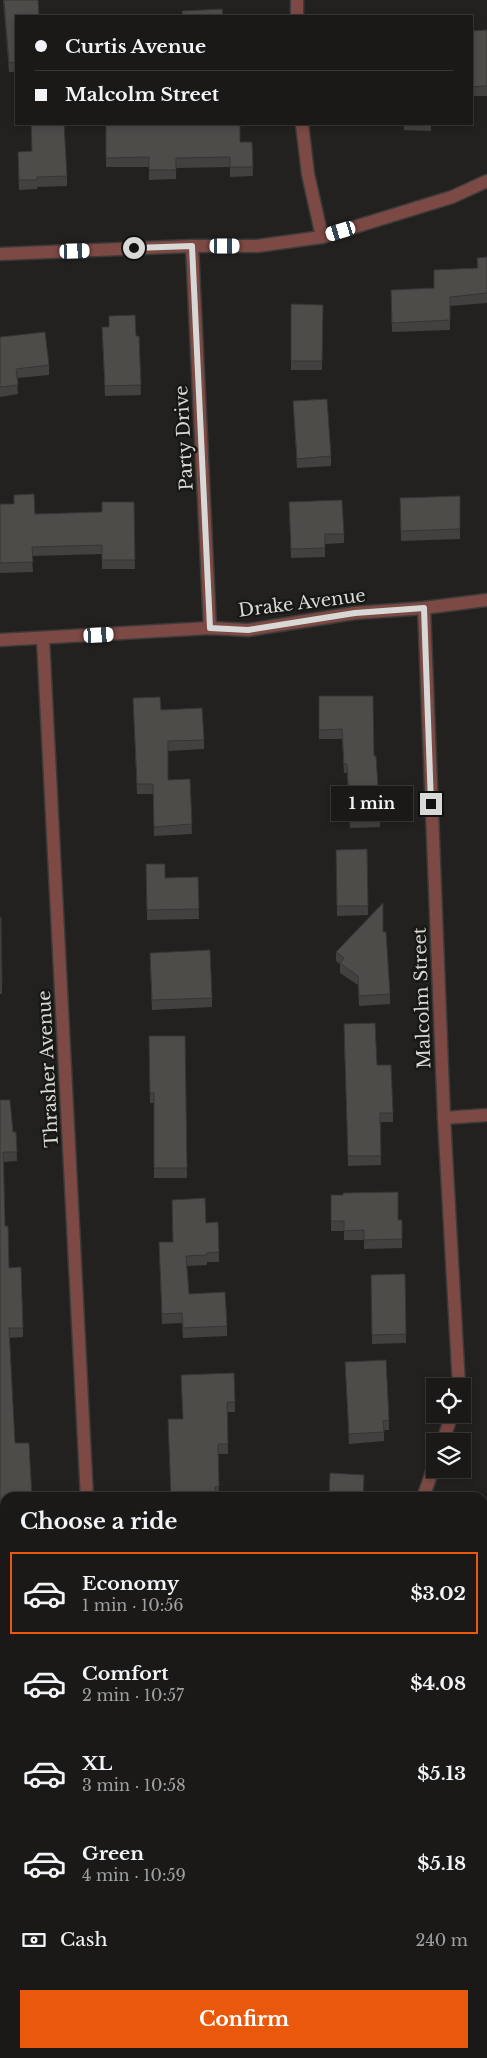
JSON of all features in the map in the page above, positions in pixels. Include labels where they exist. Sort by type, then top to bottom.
[{"type":"street","points":[[297,0],[297,15]]},
{"type":"street","points":[[302,125],[308,174],[322,237]]},
{"type":"street","points":[[0,254],[192,246],[257,246],[322,237],[452,197],[487,181]]},
{"type":"street","name":"Party Drive","points":[[192,246],[210,628]]},
{"type":"street","name":"Drake Avenue","points":[[0,640],[210,628],[248,630],[355,613],[424,608],[487,600]]},
{"type":"street","name":"Malcolm Street","points":[[424,608],[444,1118],[459,1378]]},
{"type":"street","name":"Thrasher Avenue","points":[[43,639],[87,1492]]},
{"type":"street","points":[[444,1118],[487,1116]]},
{"type":"street","points":[[425,1492],[430,1478]]},
{"type":"building","points":[[4,0],[38,0],[39,15],[15,15],[15,62],[9,63]]},
{"type":"building","points":[[222,9],[223,15],[183,15],[182,11]]},
{"type":"building","points":[[487,30],[487,86],[473,87],[473,31]]},
{"type":"building","points":[[31,125],[64,125],[67,176],[19,180],[18,152],[32,151]]},
{"type":"building","points":[[106,125],[240,125],[240,142],[252,142],[253,167],[230,167],[230,157],[176,158],[176,170],[149,170],[149,157],[106,158]]},
{"type":"building","points":[[487,257],[487,293],[450,297],[450,320],[392,323],[391,290],[434,288],[434,270],[478,268],[477,258]]},
{"type":"building","points":[[291,304],[323,305],[322,361],[291,361]]},
{"type":"building","points":[[135,315],[136,336],[139,336],[141,385],[105,386],[102,327],[109,327],[109,316]]},
{"type":"building","points":[[45,332],[49,365],[16,369],[18,385],[0,387],[0,337]]},
{"type":"building","points":[[327,399],[331,456],[297,459],[293,401]]},
{"type":"building","points":[[34,494],[35,514],[102,512],[102,502],[134,502],[135,560],[102,560],[102,545],[32,547],[33,562],[0,563],[0,504],[14,504],[14,495]]},
{"type":"building","points":[[460,496],[460,529],[401,531],[400,498]]},
{"type":"building","points":[[342,500],[344,534],[325,534],[325,548],[291,549],[289,502]]},
{"type":"building","points":[[319,696],[373,696],[374,756],[376,756],[380,817],[350,819],[347,764],[344,764],[342,729],[319,730]]},
{"type":"building","points":[[160,697],[161,710],[202,708],[204,740],[168,741],[168,780],[190,779],[192,824],[154,827],[153,784],[137,784],[133,698]]},
{"type":"building","points":[[367,849],[368,906],[337,906],[336,850]]},
{"type":"building","points":[[146,864],[165,864],[165,878],[198,877],[199,909],[147,910]]},
{"type":"building","points":[[383,903],[383,932],[386,932],[390,994],[359,996],[358,976],[340,963],[344,958],[336,952]]},
{"type":"building","points":[[1,917],[2,984],[0,984]]},
{"type":"building","points":[[210,950],[212,998],[152,1000],[150,953]]},
{"type":"building","points":[[375,1023],[377,1065],[391,1065],[393,1113],[380,1113],[381,1156],[348,1156],[344,1024]]},
{"type":"building","points":[[149,1036],[185,1036],[187,1168],[154,1168],[154,1093],[150,1093]]},
{"type":"building","points":[[0,1100],[10,1100],[13,1132],[16,1132],[17,1152],[3,1152],[5,1226],[8,1226],[9,1268],[21,1267],[23,1328],[9,1328],[15,1443],[29,1443],[32,1492],[0,1492]]},
{"type":"building","points":[[398,1192],[398,1220],[402,1220],[402,1239],[364,1240],[364,1230],[344,1231],[344,1221],[331,1221],[331,1195]]},
{"type":"building","points":[[205,1198],[206,1223],[218,1222],[219,1252],[207,1253],[207,1255],[186,1256],[189,1294],[225,1292],[227,1326],[183,1328],[182,1313],[162,1314],[159,1242],[173,1242],[172,1200]]},
{"type":"building","points":[[405,1274],[406,1334],[372,1335],[371,1275]]},
{"type":"building","points":[[386,1360],[389,1420],[383,1421],[384,1432],[349,1434],[345,1362]]},
{"type":"building","points":[[234,1373],[235,1402],[227,1402],[228,1444],[218,1444],[219,1486],[215,1487],[215,1492],[171,1492],[168,1419],[183,1419],[181,1375]]},
{"type":"building","points":[[330,1473],[364,1475],[363,1492],[329,1492]]},
{"type":"route","points":[[134,248],[192,246],[210,628],[248,630],[355,613],[424,608],[431,804]]}]
